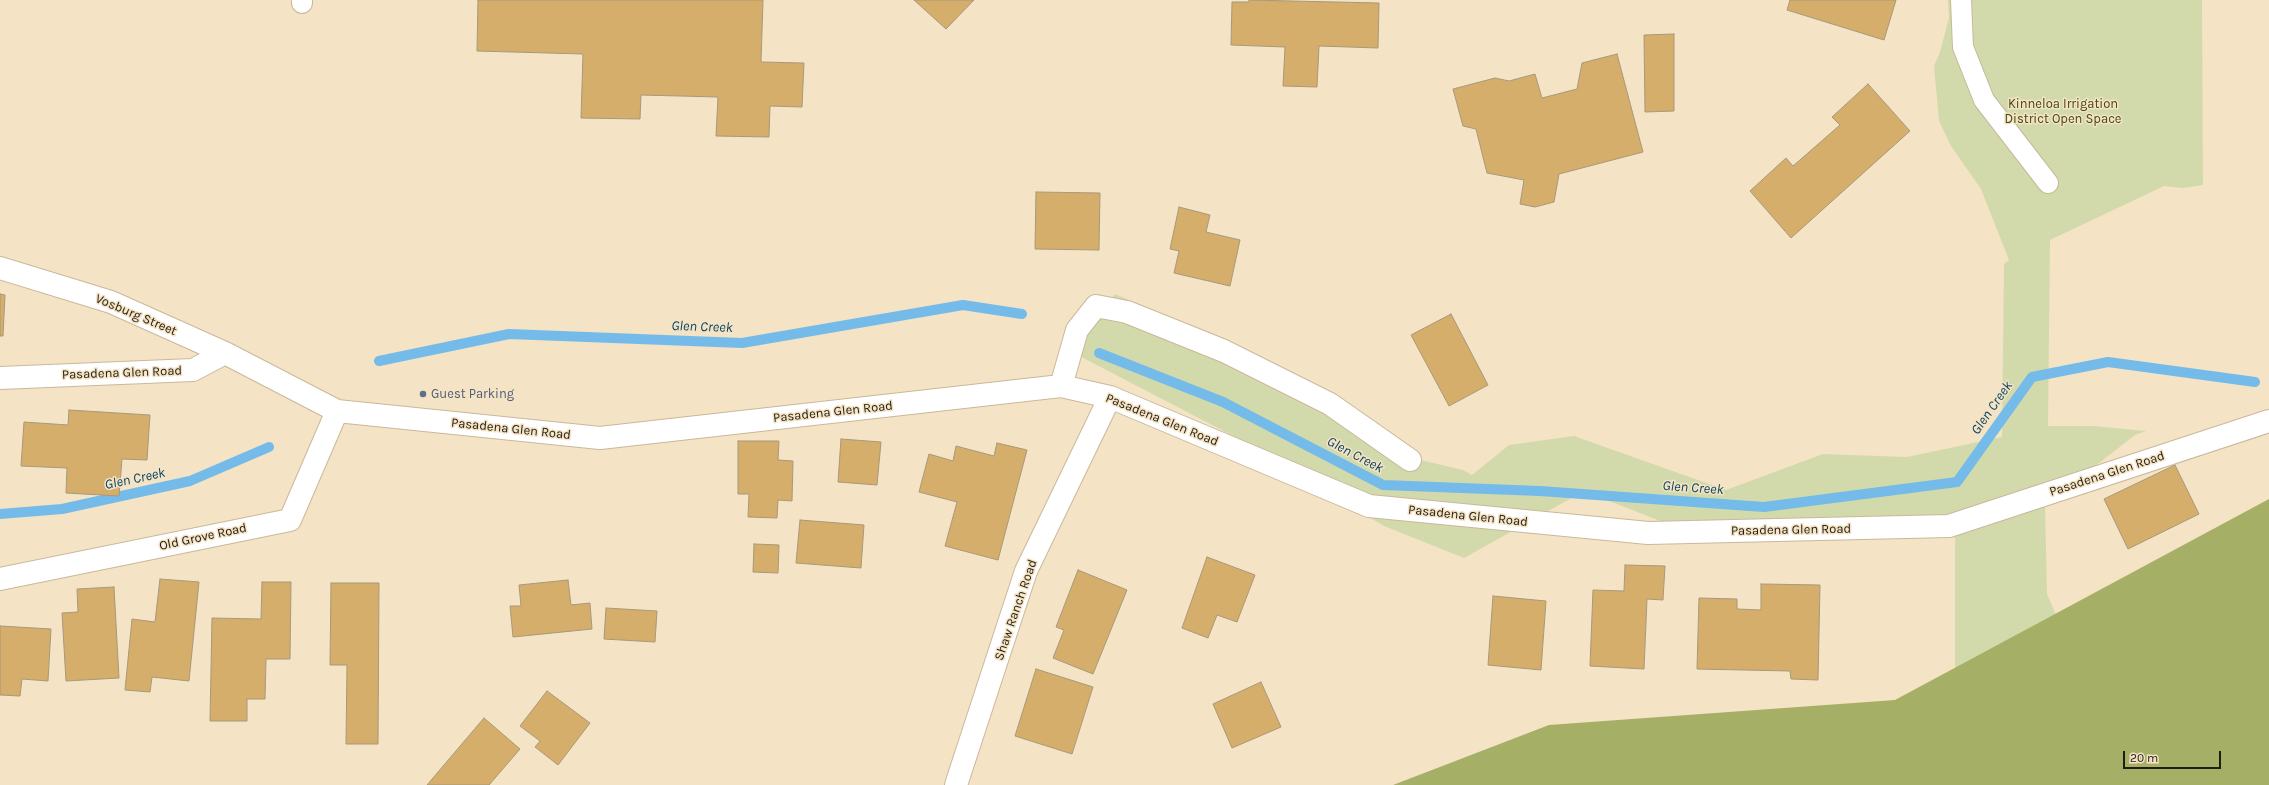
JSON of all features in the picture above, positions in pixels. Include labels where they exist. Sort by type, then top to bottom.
[{"type":"street","name":"Vosburg Street","points":[[0,268],[111,302],[225,353]]},
{"type":"street","points":[[1061,386],[1077,330],[1096,306],[1127,312],[1224,351],[1330,404],[1410,460]]},
{"type":"street","name":"Pasadena Glen Road","points":[[0,378],[193,370],[225,353],[337,411],[600,438],[1061,386],[1110,397],[1369,506],[1648,533],[1949,526],[2269,421]]},
{"type":"street","name":"Shaw Ranch Road","points":[[956,785],[1026,572],[1110,397]]},
{"type":"street","name":"Old Grove Road","points":[[0,579],[290,520],[337,411]]},
{"type":"lane","points":[[1961,0],[1963,47],[1984,100],[2048,183]]},
{"type":"green space","name":"Kinneloa Irrigation District Open Space","points":[[1948,0],[2202,0],[2203,185],[2183,188],[2164,186],[2050,240],[2048,426],[2092,426],[2146,431],[2135,435],[2045,505],[2047,594],[2091,697],[2269,785],[1955,684],[1955,516],[1777,529],[1716,543],[1584,491],[1464,558],[1384,526],[1239,439],[1066,349],[1115,294],[1261,357],[1284,379],[1395,454],[1463,470],[1472,475],[1509,445],[1574,436],[1726,490],[1823,454],[1907,457],[2002,437],[2004,264],[2009,260],[1981,189],[1951,146],[1939,121],[1934,66],[1940,52],[1949,18]]},
{"type":"green space","points":[[2269,499],[2269,785],[1393,785],[1549,725],[1895,700]]},
{"type":"building","points":[[478,0],[763,0],[761,62],[804,63],[802,107],[770,106],[769,137],[716,136],[718,97],[641,95],[640,119],[581,118],[583,54],[477,51]]},
{"type":"building","points":[[914,0],[974,0],[946,29]]},
{"type":"building","points":[[1249,0],[1379,3],[1378,48],[1319,46],[1317,87],[1283,86],[1285,47],[1231,45],[1232,2],[1249,2]]},
{"type":"building","points":[[1790,0],[1896,0],[1884,40],[1787,10]]},
{"type":"building","points":[[1674,34],[1674,111],[1645,112],[1644,35]]},
{"type":"building","points":[[1617,54],[1643,152],[1559,174],[1554,202],[1535,207],[1520,204],[1524,180],[1487,173],[1476,129],[1463,126],[1453,89],[1495,78],[1509,81],[1535,74],[1542,98],[1577,89],[1582,63]]},
{"type":"building","points":[[1868,84],[1910,131],[1791,238],[1750,191],[1786,158],[1793,166],[1840,125],[1832,117]]},
{"type":"building","points":[[1036,192],[1100,193],[1099,250],[1035,249]]},
{"type":"building","points":[[1179,207],[1210,215],[1206,232],[1240,240],[1230,286],[1174,273],[1179,251],[1170,249]]},
{"type":"building","points":[[0,294],[5,295],[3,336],[0,336]]},
{"type":"building","points":[[1451,314],[1488,385],[1449,406],[1411,335]]},
{"type":"building","points":[[69,410],[150,415],[147,460],[122,459],[119,496],[66,493],[67,468],[21,466],[24,422],[68,425]]},
{"type":"building","points":[[841,439],[881,442],[877,485],[838,482]]},
{"type":"building","points":[[738,441],[779,441],[778,460],[793,461],[792,501],[778,500],[777,518],[748,517],[749,494],[738,494]]},
{"type":"building","points":[[997,443],[1027,450],[998,560],[945,546],[957,502],[919,492],[929,454],[953,461],[956,446],[994,456]]},
{"type":"building","points":[[2175,465],[2199,514],[2128,549],[2104,499]]},
{"type":"building","points":[[800,520],[864,525],[861,568],[796,563]]},
{"type":"building","points":[[754,544],[779,545],[778,573],[753,572]]},
{"type":"building","points":[[1207,557],[1255,575],[1237,622],[1217,615],[1208,638],[1182,628]]},
{"type":"building","points":[[1625,565],[1665,566],[1663,600],[1647,599],[1644,669],[1590,666],[1593,590],[1624,591]]},
{"type":"building","points":[[1078,570],[1127,590],[1093,674],[1053,658],[1064,630],[1056,627]]},
{"type":"building","points":[[160,579],[199,582],[189,681],[152,677],[150,692],[125,690],[132,619],[155,622]]},
{"type":"building","points":[[568,580],[571,605],[590,603],[592,629],[513,637],[510,606],[521,606],[519,585]]},
{"type":"building","points":[[262,582],[291,582],[290,659],[266,659],[265,699],[247,699],[247,721],[210,721],[212,618],[261,619]]},
{"type":"building","points":[[331,583],[379,583],[378,744],[346,744],[347,665],[330,665]]},
{"type":"building","points":[[1761,584],[1820,585],[1818,680],[1791,679],[1790,671],[1697,669],[1699,598],[1737,599],[1737,609],[1761,610]]},
{"type":"building","points":[[114,587],[119,678],[66,681],[62,613],[78,612],[77,589]]},
{"type":"building","points":[[1493,596],[1546,601],[1541,670],[1488,665]]},
{"type":"building","points":[[606,608],[657,611],[655,642],[604,639]]},
{"type":"building","points":[[0,626],[51,629],[48,681],[22,679],[20,696],[0,695]]},
{"type":"building","points":[[1036,669],[1093,687],[1072,754],[1015,736]]},
{"type":"building","points":[[1261,682],[1281,727],[1232,748],[1213,704]]},
{"type":"building","points":[[547,691],[590,723],[558,765],[535,747],[540,741],[520,726]]},
{"type":"building","points":[[484,718],[520,749],[489,785],[427,785]]},
{"type":"waterway","name":"Glen Creek","points":[[379,361],[509,334],[742,343],[963,305],[1022,314]]},
{"type":"waterway","name":"Glen Creek","points":[[1099,353],[1223,402],[1383,485],[1540,491],[1764,507],[1957,482],[2032,377],[2108,362],[2255,382]]},
{"type":"waterway","name":"Glen Creek","points":[[0,514],[62,509],[190,481],[269,447]]},
{"type":"place","name":"Guest Parking","points":[[423,394]]}]
